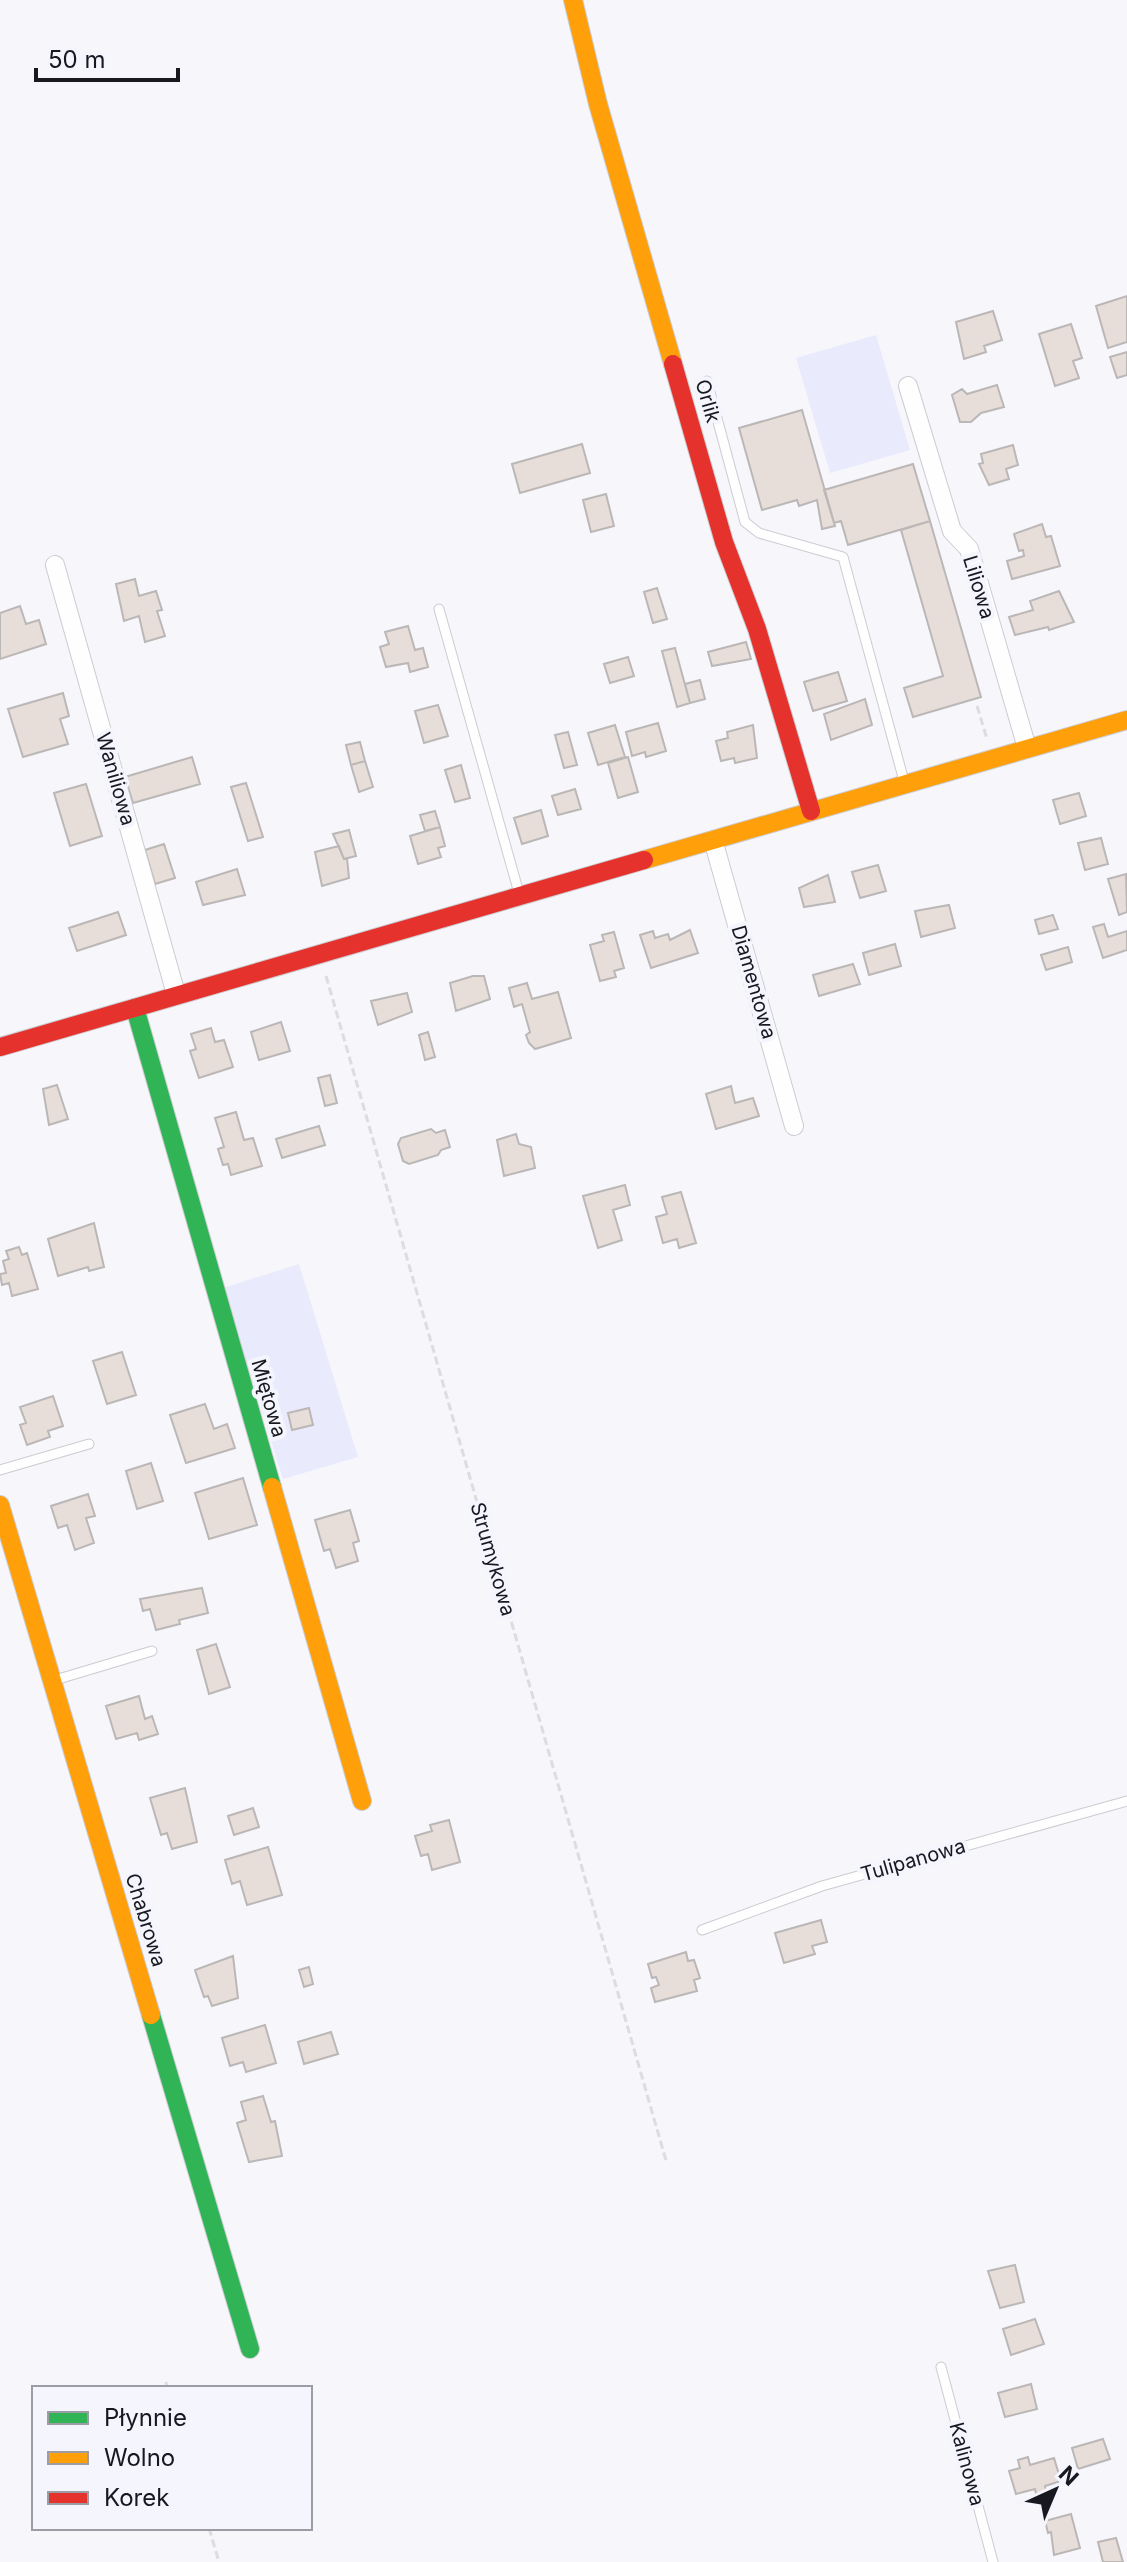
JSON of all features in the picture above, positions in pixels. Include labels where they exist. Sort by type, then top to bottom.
[{"type":"street","name":"Orlik","points":[[573,0],[598,104],[724,542],[757,629],[811,811]]},
{"type":"street","name":"Liliowa","points":[[908,386],[952,531],[969,549],[1027,748]]},
{"type":"street","name":"Waniliowa","points":[[55,565],[176,994]]},
{"type":"street","points":[[0,1047],[1127,720]]},
{"type":"street","name":"Diamentowa","points":[[713,840],[794,1126]]},
{"type":"street","name":"Miętowa","points":[[135,1008],[362,1801]]},
{"type":"street","name":"Chabrowa","points":[[0,1505],[250,2349]]},
{"type":"lane","points":[[707,381],[745,522],[759,533],[843,557],[904,784]]},
{"type":"lane","points":[[439,609],[520,896]]},
{"type":"lane","points":[[0,1470],[89,1444]]},
{"type":"lane","points":[[52,1681],[152,1651]]},
{"type":"lane","name":"Tulipanowa","points":[[702,1930],[822,1886],[1127,1801]]},
{"type":"lane","name":"Kalinowa","points":[[941,2367],[993,2562]]},
{"type":"path","points":[[977,706],[990,748]]},
{"type":"path","name":"Strumykowa","points":[[320,954],[667,2164]]},
{"type":"path","points":[[166,2382],[167,2386]]},
{"type":"path","points":[[210,2530],[219,2562]]},
{"type":"shaded area","points":[[876,335],[910,450],[830,473],[796,358]]},
{"type":"shaded area","points":[[299,1264],[358,1457],[283,1479],[223,1288]]},
{"type":"building","points":[[1127,296],[1127,342],[1108,348],[1096,306]]},
{"type":"building","points":[[993,311],[1002,340],[984,346],[986,352],[964,359],[956,322]]},
{"type":"building","points":[[1071,324],[1082,358],[1073,361],[1079,378],[1055,386],[1039,334]]},
{"type":"building","points":[[1127,352],[1127,375],[1117,378],[1110,357]]},
{"type":"building","points":[[997,385],[1004,407],[981,413],[971,422],[960,422],[952,395],[962,389],[967,394]]},
{"type":"building","points":[[802,410],[835,526],[822,529],[817,500],[799,506],[797,500],[762,510],[739,428]]},
{"type":"building","points":[[582,444],[590,473],[520,493],[512,464]]},
{"type":"building","points":[[1013,445],[1018,465],[1006,469],[1009,479],[989,485],[979,464],[983,463],[981,454]]},
{"type":"building","points":[[913,464],[930,521],[848,545],[841,521],[834,523],[824,490]]},
{"type":"building","points":[[606,494],[614,526],[591,532],[583,500]]},
{"type":"building","points":[[930,521],[981,697],[913,717],[904,688],[943,676],[901,530]]},
{"type":"building","points":[[1042,524],[1046,537],[1051,536],[1060,566],[1012,579],[1007,561],[1024,556],[1023,550],[1019,551],[1014,534]]},
{"type":"building","points":[[135,579],[139,596],[156,591],[162,610],[157,611],[165,636],[145,642],[139,616],[124,621],[116,584]]},
{"type":"building","points":[[657,588],[667,619],[653,623],[644,592]]},
{"type":"building","points":[[1059,591],[1074,622],[1049,630],[1048,627],[1015,635],[1009,617],[1033,610],[1030,601]]},
{"type":"building","points":[[20,606],[26,624],[39,620],[46,644],[0,659],[0,613]]},
{"type":"building","points":[[408,626],[415,650],[423,648],[428,667],[410,672],[408,663],[386,667],[380,647],[389,644],[385,632]]},
{"type":"building","points":[[746,642],[751,659],[712,666],[708,652]]},
{"type":"building","points":[[675,648],[690,703],[677,707],[662,651]]},
{"type":"building","points":[[628,657],[634,676],[610,683],[604,664]]},
{"type":"building","points":[[838,672],[847,701],[813,711],[804,682]]},
{"type":"building","points":[[700,680],[705,699],[690,703],[685,684]]},
{"type":"building","points":[[63,693],[69,716],[60,719],[68,744],[23,757],[8,709]]},
{"type":"building","points":[[865,699],[872,725],[831,740],[824,714]]},
{"type":"building","points":[[438,705],[448,736],[424,743],[415,711]]},
{"type":"building","points":[[658,723],[666,751],[646,757],[645,752],[632,756],[626,732]]},
{"type":"building","points":[[615,725],[625,757],[598,765],[588,733]]},
{"type":"building","points":[[753,725],[757,758],[735,763],[734,758],[721,761],[716,741],[728,738],[727,732]]},
{"type":"building","points":[[568,732],[577,765],[564,768],[555,735]]},
{"type":"building","points":[[360,742],[365,761],[351,765],[346,745]]},
{"type":"building","points":[[192,757],[200,784],[133,803],[125,777]]},
{"type":"building","points":[[628,757],[638,792],[618,798],[608,763]]},
{"type":"building","points":[[365,761],[373,787],[359,792],[351,765]]},
{"type":"building","points":[[461,765],[470,798],[455,802],[445,770]]},
{"type":"building","points":[[246,783],[263,837],[248,841],[231,787]]},
{"type":"building","points":[[86,784],[102,836],[70,846],[54,793]]},
{"type":"building","points":[[575,789],[581,809],[558,815],[552,796]]},
{"type":"building","points":[[1079,793],[1086,816],[1060,824],[1053,800]]},
{"type":"building","points":[[541,810],[548,836],[522,844],[514,818]]},
{"type":"building","points":[[435,811],[440,827],[425,831],[420,815]]},
{"type":"building","points":[[440,827],[445,846],[438,848],[441,857],[418,864],[410,836]]},
{"type":"building","points":[[349,830],[356,856],[344,859],[333,834]]},
{"type":"building","points":[[1101,838],[1108,864],[1085,870],[1078,843]]},
{"type":"building","points":[[164,844],[175,878],[155,884],[145,850]]},
{"type":"building","points":[[339,846],[344,859],[347,858],[349,878],[322,886],[315,852]]},
{"type":"building","points":[[878,865],[886,891],[860,898],[852,872]]},
{"type":"building","points":[[237,869],[245,895],[203,905],[196,882]]},
{"type":"building","points":[[1126,874],[1127,912],[1119,915],[1108,879]]},
{"type":"building","points":[[828,875],[835,902],[804,907],[799,888]]},
{"type":"building","points":[[949,905],[955,928],[921,937],[915,911]]},
{"type":"building","points":[[118,912],[126,935],[77,951],[69,928]]},
{"type":"building","points":[[1053,915],[1058,929],[1039,934],[1035,920]]},
{"type":"building","points":[[1104,924],[1108,937],[1127,931],[1127,950],[1103,958],[1093,927]]},
{"type":"building","points":[[690,930],[698,953],[651,968],[640,935],[653,931],[655,938],[668,934],[670,940]]},
{"type":"building","points":[[614,932],[624,968],[614,971],[616,977],[600,981],[590,945],[604,941],[602,935]]},
{"type":"building","points":[[895,944],[901,966],[869,975],[863,953]]},
{"type":"building","points":[[1068,947],[1072,962],[1046,970],[1041,955]]},
{"type":"building","points":[[853,964],[860,984],[819,996],[813,975]]},
{"type":"building","points":[[484,976],[490,999],[456,1011],[450,983]]},
{"type":"building","points":[[527,983],[532,999],[558,992],[571,1038],[535,1049],[529,1043],[526,1035],[530,1032],[522,1004],[514,1007],[509,988]]},
{"type":"building","points":[[407,993],[412,1012],[378,1025],[371,1001]]},
{"type":"building","points":[[281,1022],[290,1051],[259,1060],[251,1032]]},
{"type":"building","points":[[211,1028],[215,1042],[224,1040],[233,1067],[199,1078],[190,1051],[196,1049],[191,1034]]},
{"type":"building","points":[[428,1032],[435,1057],[425,1060],[419,1035]]},
{"type":"building","points":[[330,1075],[337,1103],[325,1106],[318,1078]]},
{"type":"building","points":[[57,1085],[68,1119],[49,1125],[43,1089]]},
{"type":"building","points":[[731,1086],[735,1103],[753,1098],[759,1116],[716,1129],[706,1094]]},
{"type":"building","points":[[236,1112],[244,1140],[253,1138],[262,1166],[231,1175],[228,1164],[223,1165],[218,1149],[224,1147],[215,1118]]},
{"type":"building","points":[[319,1126],[325,1145],[282,1158],[276,1139]]},
{"type":"building","points":[[431,1129],[436,1133],[445,1130],[450,1147],[441,1150],[438,1155],[409,1164],[403,1161],[398,1144],[401,1138]]},
{"type":"building","points":[[516,1134],[519,1144],[531,1147],[535,1168],[504,1176],[497,1140]]},
{"type":"building","points":[[625,1185],[630,1205],[613,1210],[622,1240],[598,1248],[583,1196]]},
{"type":"building","points":[[681,1192],[696,1243],[679,1248],[677,1239],[663,1243],[656,1217],[667,1214],[662,1197]]},
{"type":"building","points":[[94,1223],[104,1267],[89,1271],[88,1267],[58,1276],[48,1239]]},
{"type":"building","points":[[19,1247],[22,1255],[27,1253],[38,1289],[12,1296],[9,1283],[2,1285],[0,1274],[6,1273],[3,1261],[9,1259],[6,1251]]},
{"type":"building","points":[[122,1352],[136,1395],[107,1404],[93,1361]]},
{"type":"building","points":[[53,1396],[63,1426],[48,1431],[50,1437],[27,1445],[20,1425],[26,1423],[20,1407]]},
{"type":"building","points":[[205,1404],[214,1429],[227,1424],[235,1448],[186,1463],[170,1415]]},
{"type":"building","points":[[309,1408],[313,1425],[292,1430],[288,1413]]},
{"type":"building","points":[[151,1463],[163,1501],[137,1509],[126,1471]]},
{"type":"building","points":[[243,1478],[257,1525],[209,1539],[195,1493]]},
{"type":"building","points":[[88,1494],[95,1516],[86,1518],[94,1543],[75,1550],[67,1525],[58,1528],[51,1506]]},
{"type":"building","points":[[350,1510],[359,1541],[353,1543],[358,1561],[336,1568],[330,1549],[324,1551],[315,1520]]},
{"type":"building","points":[[202,1588],[208,1613],[179,1620],[180,1624],[156,1630],[150,1609],[143,1611],[140,1599]]},
{"type":"building","points":[[216,1644],[230,1687],[209,1694],[197,1650]]},
{"type":"building","points":[[139,1696],[145,1719],[152,1716],[158,1734],[139,1740],[137,1733],[116,1739],[106,1706]]},
{"type":"building","points":[[185,1788],[197,1842],[172,1849],[167,1833],[161,1835],[150,1798]]},
{"type":"building","points":[[253,1808],[259,1827],[234,1835],[228,1816]]},
{"type":"building","points":[[449,1820],[460,1862],[432,1870],[428,1854],[421,1856],[415,1836],[432,1831],[430,1825]]},
{"type":"building","points":[[268,1847],[282,1895],[247,1905],[240,1881],[232,1884],[225,1860]]},
{"type":"building","points":[[821,1920],[827,1942],[812,1946],[815,1954],[784,1963],[775,1933]]},
{"type":"building","points":[[686,1952],[688,1961],[694,1960],[700,1978],[694,1980],[697,1991],[655,2002],[651,1988],[659,1985],[656,1977],[652,1978],[648,1964]]},
{"type":"building","points":[[233,1956],[238,1998],[212,2006],[208,1996],[204,1997],[195,1970]]},
{"type":"building","points":[[309,1967],[313,1984],[304,1987],[299,1970]]},
{"type":"building","points":[[265,2025],[276,2063],[246,2072],[243,2062],[230,2066],[222,2038]]},
{"type":"building","points":[[331,2032],[338,2054],[304,2064],[298,2042]]},
{"type":"building","points":[[263,2096],[271,2122],[275,2121],[282,2156],[249,2162],[237,2123],[246,2120],[241,2102]]},
{"type":"building","points":[[1015,2265],[1024,2302],[1000,2308],[988,2271]]},
{"type":"building","points":[[1035,2319],[1044,2344],[1011,2355],[1003,2329]]},
{"type":"building","points":[[1031,2384],[1037,2409],[1005,2417],[998,2393]]},
{"type":"building","points":[[1103,2439],[1110,2459],[1078,2469],[1072,2448]]},
{"type":"building","points":[[1028,2457],[1030,2465],[1054,2458],[1061,2481],[1045,2486],[1046,2491],[1036,2494],[1035,2489],[1016,2494],[1009,2471],[1020,2468],[1018,2460]]},
{"type":"building","points":[[1071,2514],[1080,2548],[1054,2555],[1051,2532],[1048,2533],[1045,2521]]},
{"type":"building","points":[[1116,2538],[1123,2562],[1103,2562],[1098,2542]]},
{"type":"traffic: fast","points":[[135,1008],[272,1487]]},
{"type":"traffic: fast","points":[[151,2015],[250,2349]]},
{"type":"traffic: slow","points":[[573,0],[598,104],[673,364]]},
{"type":"traffic: slow","points":[[644,860],[1127,720]]},
{"type":"traffic: slow","points":[[272,1487],[362,1801]]},
{"type":"traffic: slow","points":[[0,1505],[151,2015]]},
{"type":"traffic: jam","points":[[673,364],[724,542],[757,629],[811,811]]},
{"type":"traffic: jam","points":[[0,1047],[644,860]]}]
